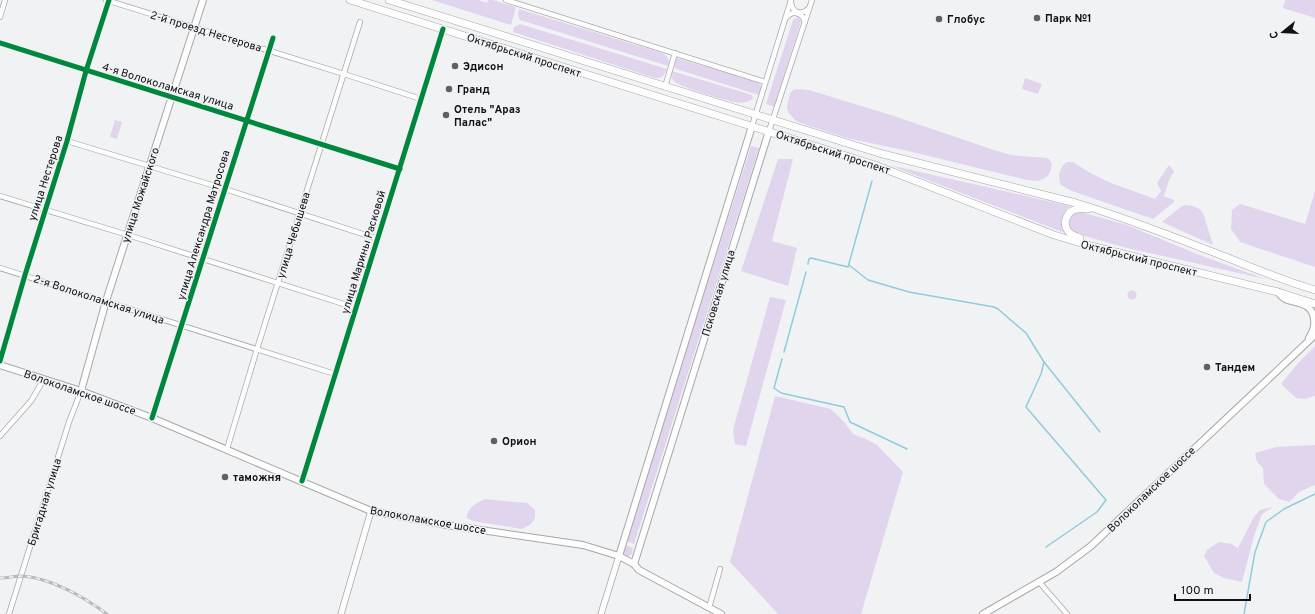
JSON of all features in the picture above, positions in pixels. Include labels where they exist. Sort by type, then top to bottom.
[{"type":"main road","name":"улица Можайского","points":[[81,391],[106,301],[203,0]]},
{"type":"main road","name":"Октябрьский проспект","points":[[350,0],[875,165],[1054,234],[1107,250],[1278,292],[1315,304]]},
{"type":"main road","name":"Октябрьский проспект","points":[[389,0],[879,153],[1104,211],[1142,224],[1281,279],[1315,290]]},
{"type":"main road","name":"Псковская улица","points":[[619,556],[752,126]]},
{"type":"main road","name":"Псковская улица","points":[[634,564],[769,131]]},
{"type":"main road","points":[[1104,211],[1080,208],[1073,210],[1066,216],[1065,226],[1072,235],[1107,250]]},
{"type":"main road","name":"Волоколамское шоссе","points":[[1278,292],[1283,298],[1307,306],[1312,311],[1314,327],[1311,335],[1305,343]]},
{"type":"main road","name":"Волоколамское шоссе","points":[[983,614],[1040,582],[1077,558],[1315,335]]},
{"type":"main road","name":"Волоколамское шоссе","points":[[0,365],[81,391],[152,418],[371,510],[446,525],[583,545],[619,556],[634,564],[639,570],[720,614]]},
{"type":"street","points":[[0,17],[5,0]]},
{"type":"street","name":"2-й проезд Нестерова","points":[[108,0],[422,99]]},
{"type":"street","name":"улица Нестерова","points":[[0,361],[108,0]]},
{"type":"street","points":[[506,0],[765,82]]},
{"type":"street","name":"Псковская улица","points":[[791,0],[792,7],[797,12],[804,12],[809,8]]},
{"type":"street","name":"Псковская улица","points":[[752,126],[791,0]]},
{"type":"street","name":"Псковская улица","points":[[769,131],[812,0]]},
{"type":"street","points":[[785,19],[789,14],[796,13],[802,16],[805,22]]},
{"type":"street","name":"улица Чебышева","points":[[228,449],[257,349],[360,22]]},
{"type":"street","name":"улица Марины Расковой","points":[[302,481],[444,29]]},
{"type":"street","name":"улица Александра Матросова","points":[[152,418],[273,38]]},
{"type":"street","name":"4-я Волоколамская улица","points":[[0,43],[400,169]]},
{"type":"street","points":[[665,87],[675,53]]},
{"type":"street","points":[[67,140],[225,189],[378,239]]},
{"type":"street","points":[[0,196],[128,235],[356,308]]},
{"type":"street","name":"2-я Волоколамская улица","points":[[0,268],[335,374]]},
{"type":"street","points":[[0,436],[31,401],[44,379]]},
{"type":"street","name":"Бригадная улица","points":[[9,614],[69,422],[81,391]]},
{"type":"street","points":[[341,614],[371,510]]},
{"type":"street","points":[[601,614],[619,556]]},
{"type":"street","points":[[709,608],[720,569]]},
{"type":"street","points":[[1040,582],[1067,614]]},
{"type":"shaded area","points":[[432,0],[478,0],[487,3],[488,0],[493,0],[516,7],[511,25]]},
{"type":"shaded area","points":[[1285,0],[1315,0],[1315,18],[1283,8]]},
{"type":"shaded area","points":[[519,9],[662,53],[668,58],[668,66],[520,20],[518,15]]},
{"type":"shaded area","points":[[799,17],[801,21],[774,107],[766,104],[793,20]]},
{"type":"shaded area","points":[[520,24],[667,69],[662,76],[655,78],[513,32],[514,27]]},
{"type":"shaded area","points":[[677,58],[758,82],[762,88],[759,95],[676,69],[674,66]]},
{"type":"shaded area","points":[[672,71],[752,95],[753,99],[737,103],[694,90],[675,82],[671,74]]},
{"type":"shaded area","points":[[1025,78],[1042,84],[1038,94],[1022,89]]},
{"type":"shaded area","points":[[795,89],[809,90],[894,116],[1011,155],[1047,158],[1052,164],[1051,169],[1047,177],[1044,179],[1037,181],[1027,180],[908,151],[847,138],[796,121],[788,112],[787,107],[791,92]]},
{"type":"shaded area","points":[[115,120],[122,122],[117,139],[110,137]]},
{"type":"shaded area","points":[[751,146],[759,148],[634,544],[626,541]]},
{"type":"shaded area","points":[[778,159],[793,159],[772,241],[797,248],[788,286],[741,271]]},
{"type":"shaded area","points":[[1067,162],[1073,162],[1092,174],[1111,183],[1155,199],[1161,191],[1157,183],[1169,165],[1174,171],[1169,180],[1164,196],[1174,200],[1174,202],[1153,219],[1072,191],[1061,185],[1059,178],[1064,164]]},
{"type":"shaded area","points":[[889,165],[1070,206],[1062,218],[1062,225],[1065,233]]},
{"type":"shaded area","points":[[1315,191],[1315,267],[1240,242],[1231,229],[1232,210],[1240,204],[1305,224]]},
{"type":"shaded area","points":[[1186,205],[1196,207],[1203,213],[1213,245],[1162,222],[1182,206]]},
{"type":"shaded area","points":[[1081,212],[1127,225],[1197,254],[1265,279],[1123,247],[1085,236],[1073,231],[1069,226],[1070,217],[1075,213]]},
{"type":"shaded area","points":[[1132,290],[1137,295],[1132,300],[1127,295]]},
{"type":"shaded area","points":[[770,297],[786,300],[746,446],[735,444],[733,430]]},
{"type":"shaded area","points":[[1315,346],[1315,396],[1304,399],[1296,398],[1281,384],[1299,362]]},
{"type":"shaded area","points":[[775,396],[831,409],[845,423],[853,434],[877,445],[903,472],[861,614],[778,614],[730,562]]},
{"type":"shaded area","points":[[1315,445],[1315,485],[1299,492],[1289,502],[1279,499],[1264,484],[1263,468],[1257,462],[1255,453],[1276,447]]},
{"type":"shaded area","points":[[485,499],[527,503],[535,510],[535,518],[531,524],[522,529],[473,521],[467,518],[468,511]]},
{"type":"shaded area","points":[[1273,507],[1262,514],[1254,536],[1242,582],[1224,578],[1214,573],[1204,556],[1207,550],[1219,542],[1231,544],[1238,548],[1254,517],[1260,510]]},
{"type":"shaded area","points":[[625,545],[633,548],[632,554],[629,556],[624,554]]},
{"type":"waterway","points":[[808,264],[809,259],[811,258],[848,267],[872,181]]},
{"type":"waterway","points":[[849,265],[868,280],[909,292],[994,307],[998,309],[1026,333],[1044,362],[1100,432]]},
{"type":"waterway","points":[[784,352],[806,272]]},
{"type":"waterway","points":[[782,359],[774,388],[781,393],[844,407],[850,422],[907,449]]},
{"type":"waterway","points":[[1044,362],[1041,374],[1026,407],[1106,500],[1097,512],[1046,547]]},
{"type":"waterway","points":[[1244,614],[1255,552],[1266,522],[1284,509],[1315,494]]},
{"type":"railway","points":[[0,578],[22,576],[56,584],[78,595],[107,614]]},
{"type":"cycle path","points":[[0,361],[67,141],[86,71],[109,0]]},
{"type":"cycle path","points":[[302,481],[443,29]]},
{"type":"cycle path","points":[[152,418],[273,38]]},
{"type":"cycle path","points":[[0,43],[400,169]]},
{"type":"place","name":"Парк №1","points":[[1037,18]]},
{"type":"place","name":"Глобус","points":[[939,19]]},
{"type":"place","name":"Эдисон","points":[[455,66]]},
{"type":"place","name":"Гранд","points":[[449,89]]},
{"type":"place","name":"Отель \"Араз Палас\"","points":[[446,115]]},
{"type":"place","name":"Тандем","points":[[1207,367]]},
{"type":"place","name":"Орион","points":[[494,441]]},
{"type":"place","name":"таможня","points":[[225,477]]}]
